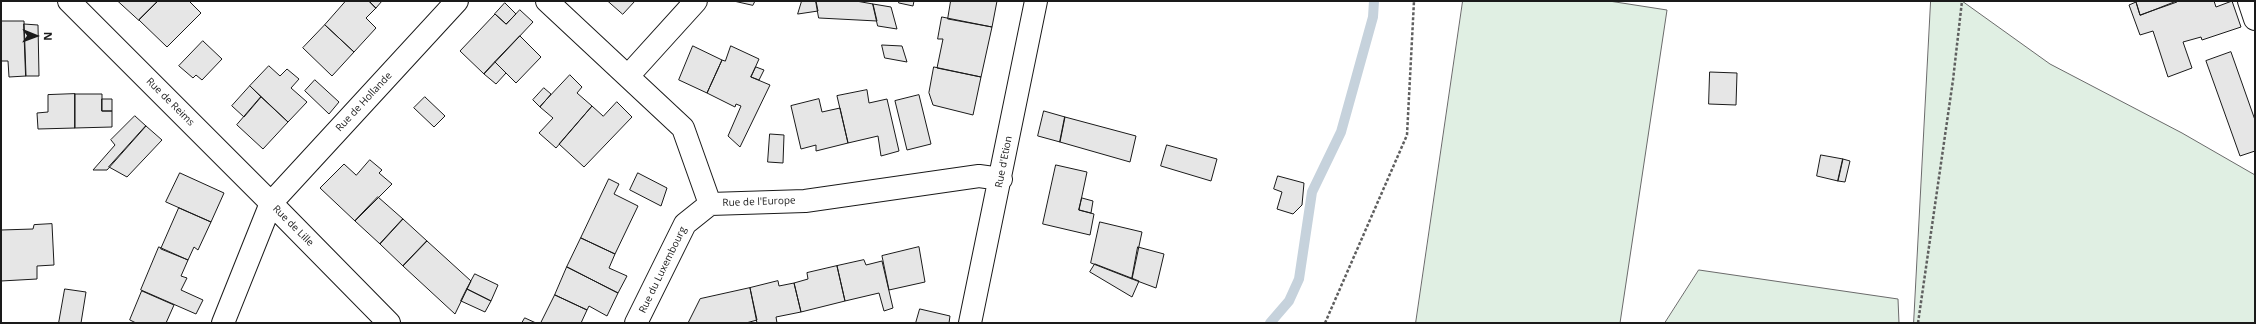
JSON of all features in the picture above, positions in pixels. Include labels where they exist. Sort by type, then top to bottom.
[{"type":"street","name":"Rue de Reims","points":[[69,1],[272,203]]},
{"type":"street","name":"Rue de Hollande","points":[[272,203],[457,1]]},
{"type":"street","name":"Rue de l'Europe","points":[[547,1],[683,128],[710,204],[805,200],[979,176],[1000,179]]},
{"type":"street","points":[[628,76],[696,1]]},
{"type":"street","name":"Rue d'Etion","points":[[970,323],[1036,1]]},
{"type":"street","points":[[2249,1],[2255,19]]},
{"type":"street","name":"Rue de Lille","points":[[223,323],[272,203],[389,323]]},
{"type":"street","name":"Rue du Luxembourg","points":[[636,323],[685,224],[710,204]]},
{"type":"path","points":[[1325,323],[1407,135],[1414,1]]},
{"type":"path","points":[[1918,323],[1953,80],[1962,1]]},
{"type":"green space","points":[[1463,1],[1609,1],[1667,10],[1620,323],[1416,323]]},
{"type":"green space","points":[[1931,1],[1962,1],[2050,64],[2182,133],[2255,175],[2255,323],[1914,323]]},
{"type":"green space","points":[[1699,270],[1898,299],[1899,323],[1665,323]]},
{"type":"building","points":[[118,1],[158,1],[139,20]]},
{"type":"building","points":[[158,1],[189,1],[201,13],[167,47],[139,20]]},
{"type":"building","points":[[346,1],[369,1],[376,8],[366,18],[376,28],[354,52],[325,25]]},
{"type":"building","points":[[369,1],[382,1],[376,8]]},
{"type":"building","points":[[608,1],[635,1],[623,14]]},
{"type":"building","points":[[734,1],[755,1],[753,5]]},
{"type":"building","points":[[802,1],[816,1],[818,11],[798,14]]},
{"type":"building","points":[[816,1],[856,1],[873,4],[877,21],[819,18]]},
{"type":"building","points":[[899,1],[914,1],[913,6],[899,3]]},
{"type":"building","points":[[951,1],[997,1],[992,27],[948,19]]},
{"type":"building","points":[[2177,1],[2214,1],[2216,7],[2232,1],[2241,27],[2202,40],[2201,37],[2183,42],[2192,68],[2168,77],[2153,31],[2140,35],[2129,5],[2136,2],[2140,15]]},
{"type":"building","points":[[2136,2],[2177,2],[2140,15]]},
{"type":"building","points":[[505,3],[516,14],[506,24],[495,14]]},
{"type":"building","points":[[873,4],[891,7],[897,29],[878,26]]},
{"type":"building","points":[[520,10],[533,22],[484,74],[460,51],[495,14],[506,24]]},
{"type":"building","points":[[942,17],[992,27],[981,77],[937,68],[943,39],[938,39]]},
{"type":"building","points":[[1,21],[24,21],[26,76],[9,77],[8,61],[1,61]]},
{"type":"building","points":[[24,24],[38,25],[39,76],[26,76]]},
{"type":"building","points":[[325,25],[354,52],[332,76],[303,48]]},
{"type":"building","points":[[520,36],[541,57],[516,83],[495,62]]},
{"type":"building","points":[[203,41],[222,59],[202,80],[196,75],[193,78],[179,66]]},
{"type":"building","points":[[882,45],[902,46],[907,62],[885,58]]},
{"type":"building","points":[[693,46],[722,60],[707,93],[679,80]]},
{"type":"building","points":[[731,46],[759,59],[751,77],[770,85],[740,147],[728,136],[741,106],[736,104],[735,107],[707,93],[722,60],[725,61]]},
{"type":"building","points":[[2231,52],[2255,120],[2255,151],[2240,156],[2206,61]]},
{"type":"building","points":[[495,62],[506,73],[496,84],[484,74]]},
{"type":"building","points":[[269,66],[280,76],[287,69],[299,79],[291,88],[307,102],[288,122],[250,86]]},
{"type":"building","points":[[756,67],[764,70],[759,80],[751,77]]},
{"type":"building","points":[[934,67],[981,77],[973,115],[933,105],[929,93]]},
{"type":"building","points":[[1710,72],[1737,73],[1736,105],[1709,104]]},
{"type":"building","points":[[570,75],[582,87],[577,93],[592,106],[556,148],[539,133],[553,118],[540,107]]},
{"type":"building","points":[[315,80],[339,102],[329,114],[305,91]]},
{"type":"building","points":[[250,86],[261,97],[244,117],[232,106]]},
{"type":"building","points":[[544,88],[551,94],[540,107],[533,100]]},
{"type":"building","points":[[867,90],[869,103],[887,99],[899,151],[881,156],[878,136],[848,143],[837,96]]},
{"type":"building","points":[[75,94],[75,128],[38,129],[37,113],[48,112],[48,95]]},
{"type":"building","points":[[75,94],[102,94],[102,111],[112,111],[112,127],[75,128]]},
{"type":"building","points":[[919,95],[931,144],[907,150],[895,101]]},
{"type":"building","points":[[261,97],[288,122],[263,149],[237,125]]},
{"type":"building","points":[[425,97],[445,116],[434,127],[414,108]]},
{"type":"building","points":[[102,99],[112,99],[112,111],[102,111]]},
{"type":"building","points":[[819,99],[822,112],[840,108],[848,143],[816,151],[816,145],[801,149],[791,106]]},
{"type":"building","points":[[617,102],[632,117],[584,167],[559,144],[592,106],[603,116]]},
{"type":"building","points":[[1044,111],[1065,117],[1060,142],[1038,136]]},
{"type":"building","points":[[135,116],[146,126],[107,170],[93,170],[115,145],[111,140]]},
{"type":"building","points":[[1065,117],[1136,136],[1130,162],[1060,142]]},
{"type":"building","points":[[146,126],[162,140],[127,177],[109,167]]},
{"type":"building","points":[[770,134],[784,135],[783,163],[768,162]]},
{"type":"building","points":[[1167,145],[1217,159],[1211,181],[1161,166]]},
{"type":"building","points":[[1821,155],[1843,159],[1838,181],[1817,176]]},
{"type":"building","points":[[1843,159],[1850,161],[1845,182],[1838,181]]},
{"type":"building","points":[[370,160],[382,170],[379,173],[392,184],[355,221],[320,188],[344,164],[356,175]]},
{"type":"building","points":[[1056,165],[1087,172],[1079,210],[1094,214],[1090,235],[1043,224]]},
{"type":"building","points":[[180,173],[224,193],[211,222],[166,202]]},
{"type":"building","points":[[638,173],[667,188],[661,206],[630,190]]},
{"type":"building","points":[[1278,176],[1304,183],[1302,205],[1293,214],[1277,209],[1282,192],[1274,189]]},
{"type":"building","points":[[609,179],[619,184],[614,194],[638,206],[615,254],[581,238]]},
{"type":"building","points":[[378,197],[403,219],[380,244],[355,221]]},
{"type":"building","points":[[1082,198],[1093,201],[1091,213],[1079,210]]},
{"type":"building","points":[[179,208],[211,222],[198,250],[194,247],[188,260],[161,249]]},
{"type":"building","points":[[403,219],[427,241],[403,266],[380,244]]},
{"type":"building","points":[[1100,222],[1142,232],[1132,279],[1091,263]]},
{"type":"building","points":[[52,224],[54,265],[37,266],[37,279],[1,281],[1,230],[33,229],[34,225]]},
{"type":"building","points":[[581,238],[615,254],[609,268],[627,276],[618,293],[567,267]]},
{"type":"building","points":[[427,241],[471,281],[455,314],[403,266]]},
{"type":"building","points":[[159,247],[188,260],[181,276],[187,278],[181,290],[203,300],[196,314],[141,290]]},
{"type":"building","points":[[919,247],[925,282],[889,290],[882,256]]},
{"type":"building","points":[[1138,247],[1164,254],[1156,288],[1132,279]]},
{"type":"building","points":[[864,260],[866,265],[882,261],[893,308],[884,311],[879,293],[845,301],[837,266]]},
{"type":"building","points":[[1095,264],[1139,281],[1132,297],[1090,272]]},
{"type":"building","points":[[837,266],[845,301],[801,312],[794,283],[808,279],[807,273]]},
{"type":"building","points":[[567,267],[618,293],[607,316],[589,306],[587,310],[555,295]]},
{"type":"building","points":[[475,274],[498,285],[491,301],[467,289]]},
{"type":"building","points":[[778,281],[779,286],[794,283],[801,312],[776,317],[777,323],[757,323],[750,288]]},
{"type":"building","points":[[750,288],[757,320],[746,323],[688,323],[700,299]]},
{"type":"building","points":[[65,289],[86,292],[81,323],[59,323]]},
{"type":"building","points":[[467,289],[491,301],[485,312],[461,301]]},
{"type":"building","points":[[142,291],[174,305],[166,323],[136,323],[130,320]]},
{"type":"building","points":[[555,295],[587,310],[581,323],[541,323]]},
{"type":"building","points":[[920,309],[950,316],[949,323],[916,323]]},
{"type":"building","points":[[525,318],[536,323],[522,323]]},
{"type":"waterway","points":[[1270,323],[1289,301],[1299,279],[1312,192],[1341,132],[1373,17],[1374,1]]}]
